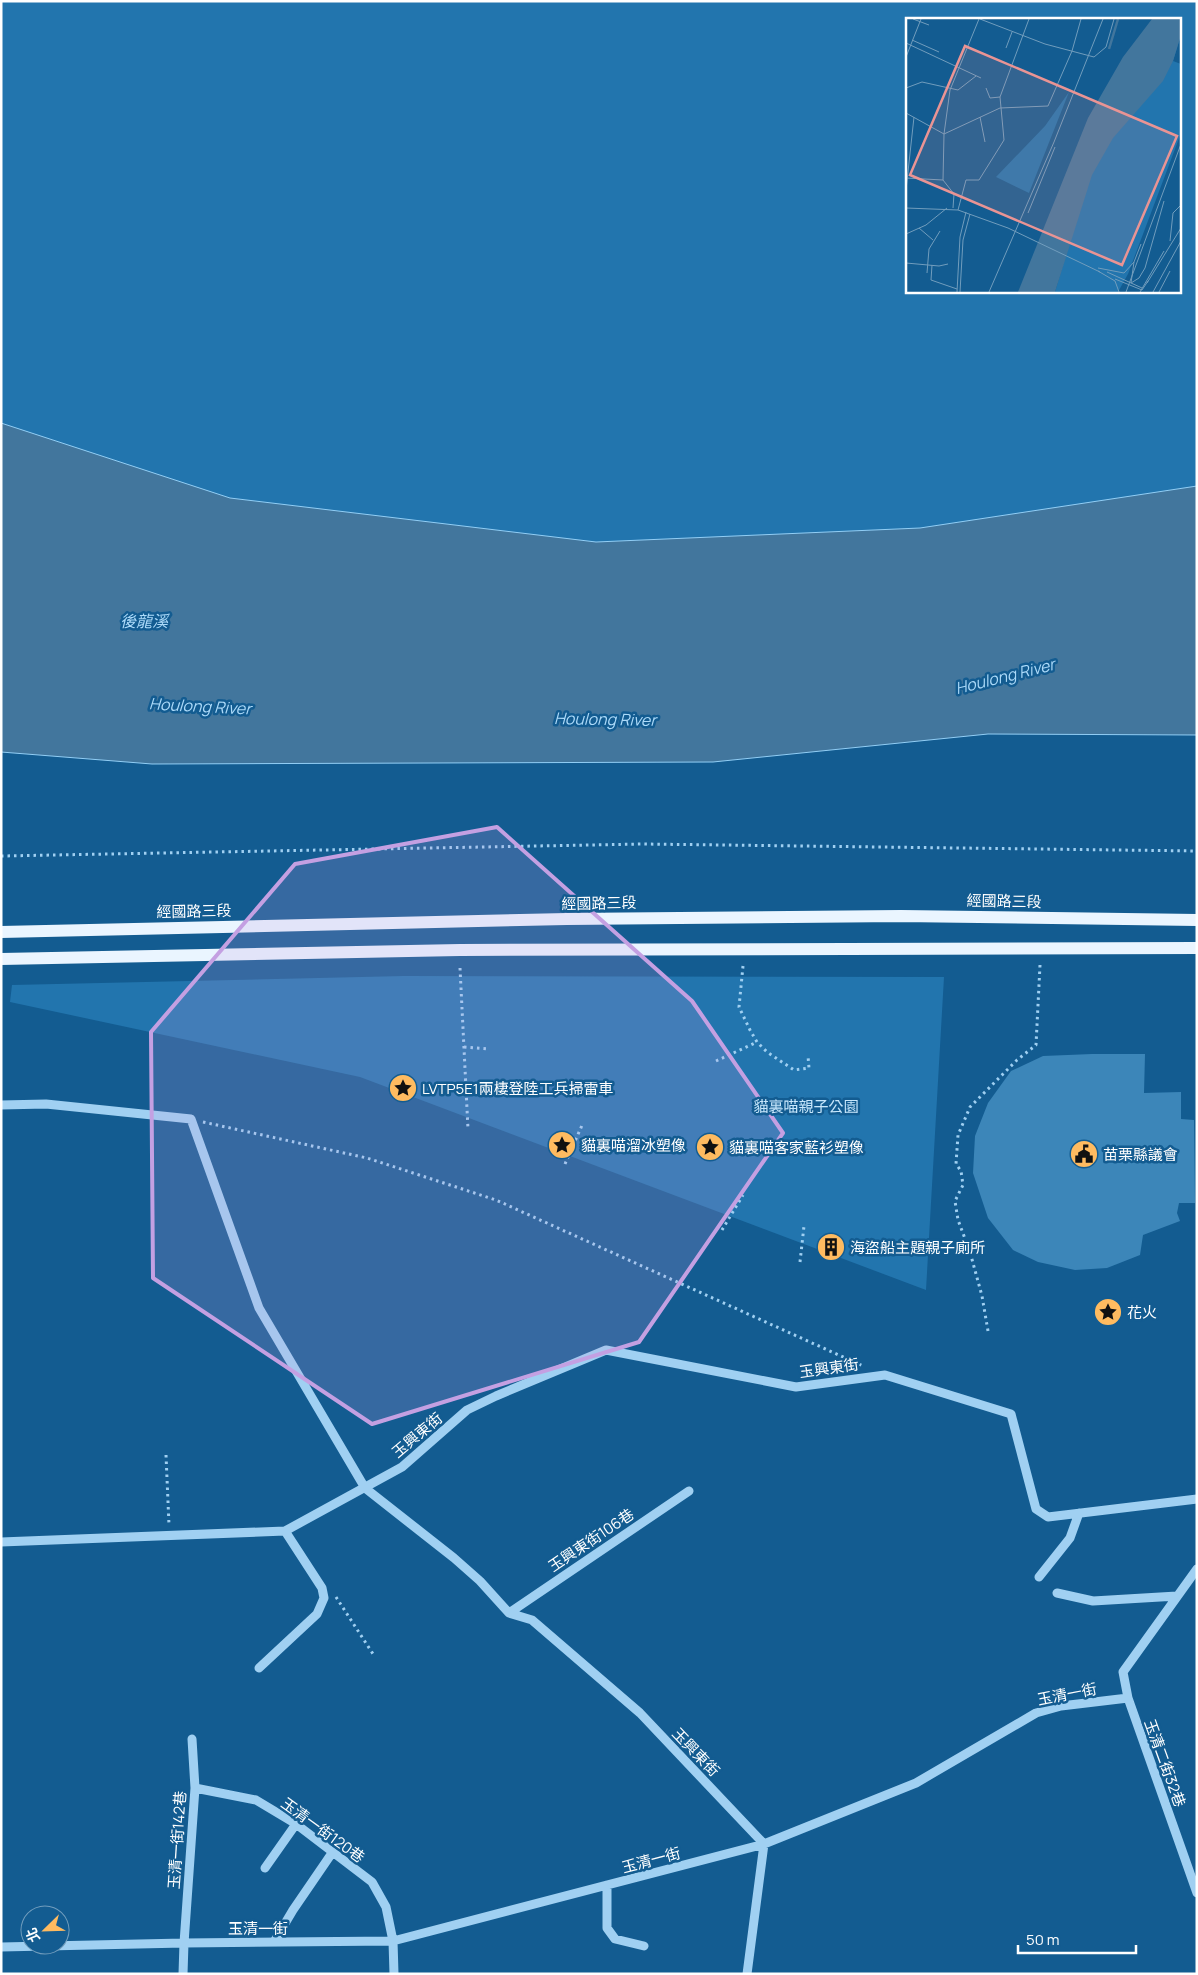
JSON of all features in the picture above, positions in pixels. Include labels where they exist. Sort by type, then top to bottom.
[{"type":"main road","name":"經國路三段","points":[[1,932],[557,920],[872,916],[1197,920]]},
{"type":"main road","points":[[1,959],[470,950],[1197,948]]},
{"type":"lane","points":[[1,1105],[46,1104],[191,1119],[260,1308],[365,1488]]},
{"type":"lane","name":"玉興東街","points":[[1,1542],[285,1530],[402,1467],[468,1410],[496,1396],[606,1350],[796,1387],[884,1375],[1011,1414],[1036,1509],[1048,1517],[1197,1499]]},
{"type":"lane","name":"玉興東街","points":[[365,1488],[454,1558],[480,1581],[509,1613],[532,1620],[640,1714],[764,1844]]},
{"type":"lane","name":"玉興東街106巷","points":[[509,1613],[689,1491]]},
{"type":"lane","points":[[1038,1577],[1070,1538],[1079,1513]]},
{"type":"lane","points":[[259,1668],[317,1614],[324,1598],[323,1592],[285,1530]]},
{"type":"lane","points":[[1128,1698],[1123,1672],[1197,1569]]},
{"type":"lane","points":[[1057,1592],[1093,1601],[1177,1596]]},
{"type":"lane","name":"玉清一街","points":[[1,1946],[393,1941],[764,1844],[916,1783],[1036,1713],[1061,1706],[1128,1698]]},
{"type":"lane","name":"玉清二街32巷","points":[[1128,1698],[1197,1893]]},
{"type":"lane","name":"玉清一街142巷","points":[[183,1974],[195,1788],[192,1739]]},
{"type":"lane","name":"玉清一街120巷","points":[[195,1788],[256,1800],[296,1824],[372,1882],[386,1908],[393,1941],[394,1974]]},
{"type":"lane","points":[[266,1868],[296,1824]]},
{"type":"lane","points":[[747,1974],[764,1844]]},
{"type":"lane","points":[[274,1942],[293,1910],[332,1853]]},
{"type":"lane","points":[[607,1885],[608,1928],[615,1939],[644,1946]]},
{"type":"path","points":[[1,856],[643,844],[1197,851]]},
{"type":"path","points":[[988,1331],[982,1296],[970,1252],[958,1220],[954,1201],[963,1185],[961,1171],[956,1164],[958,1135],[970,1107],[1016,1060],[1036,1044],[1040,965]]},
{"type":"path","points":[[743,966],[739,1007],[757,1042],[767,1052],[794,1070],[809,1068],[808,1056]]},
{"type":"path","points":[[460,968],[468,1128]]},
{"type":"path","points":[[716,1061],[757,1042]]},
{"type":"path","points":[[464,1047],[488,1049]]},
{"type":"path","points":[[191,1119],[367,1158],[496,1200],[884,1375]]},
{"type":"path","points":[[565,1164],[583,1123]]},
{"type":"path","points":[[722,1230],[743,1195]]},
{"type":"path","points":[[800,1262],[804,1226]]},
{"type":"path","points":[[166,1455],[169,1535]]},
{"type":"path","points":[[323,1592],[333,1592],[375,1658]]},
{"type":"highlighted area","points":[[497,827],[692,1001],[783,1133],[639,1342],[372,1424],[153,1278],[151,1032],[295,864]]},
{"type":"green space","points":[[1,1],[1197,1],[1197,486],[1159,492],[954,632],[1,630]]},
{"type":"green space","name":"貓裏喵親子公園","points":[[404,976],[944,977],[926,1290],[360,1077],[10,1002],[12,985]]},
{"type":"water","name":"後龍溪","points":[[1,423],[230,498],[596,542],[920,528],[1197,486],[1197,735],[988,734],[713,762],[152,764],[1,752]]},
{"type":"building","name":"苗栗縣議會","points":[[1145,1054],[1144,1093],[1181,1092],[1181,1119],[1194,1120],[1195,1203],[1179,1203],[1177,1213],[1180,1221],[1143,1235],[1140,1255],[1107,1268],[1075,1270],[1038,1262],[1013,1250],[988,1218],[973,1173],[975,1136],[988,1103],[1011,1071],[1043,1056]]},
{"type":"building","name":"海盜船主題親子廁所","points":[[832,1235],[838,1237],[831,1260],[825,1258]]},
{"type":"place","name":"LVTP5E1兩棲登陸工兵掃雷車","points":[[403,1088]]},
{"type":"place","name":"貓裏喵溜冰塑像","points":[[562,1145]]},
{"type":"place","name":"貓裏喵客家藍衫塑像","points":[[710,1147]]},
{"type":"place","name":"苗栗縣議會","points":[[1084,1154]]},
{"type":"place","name":"海盜船主題親子廁所","points":[[831,1247]]},
{"type":"place","name":"花火","points":[[1108,1312]]},
{"type":"water label","name":"Houlong River","points":[[1005,676]]},
{"type":"water label","name":"Houlong River","points":[[200,706]]},
{"type":"water label","name":"Houlong River","points":[[605,719]]}]
